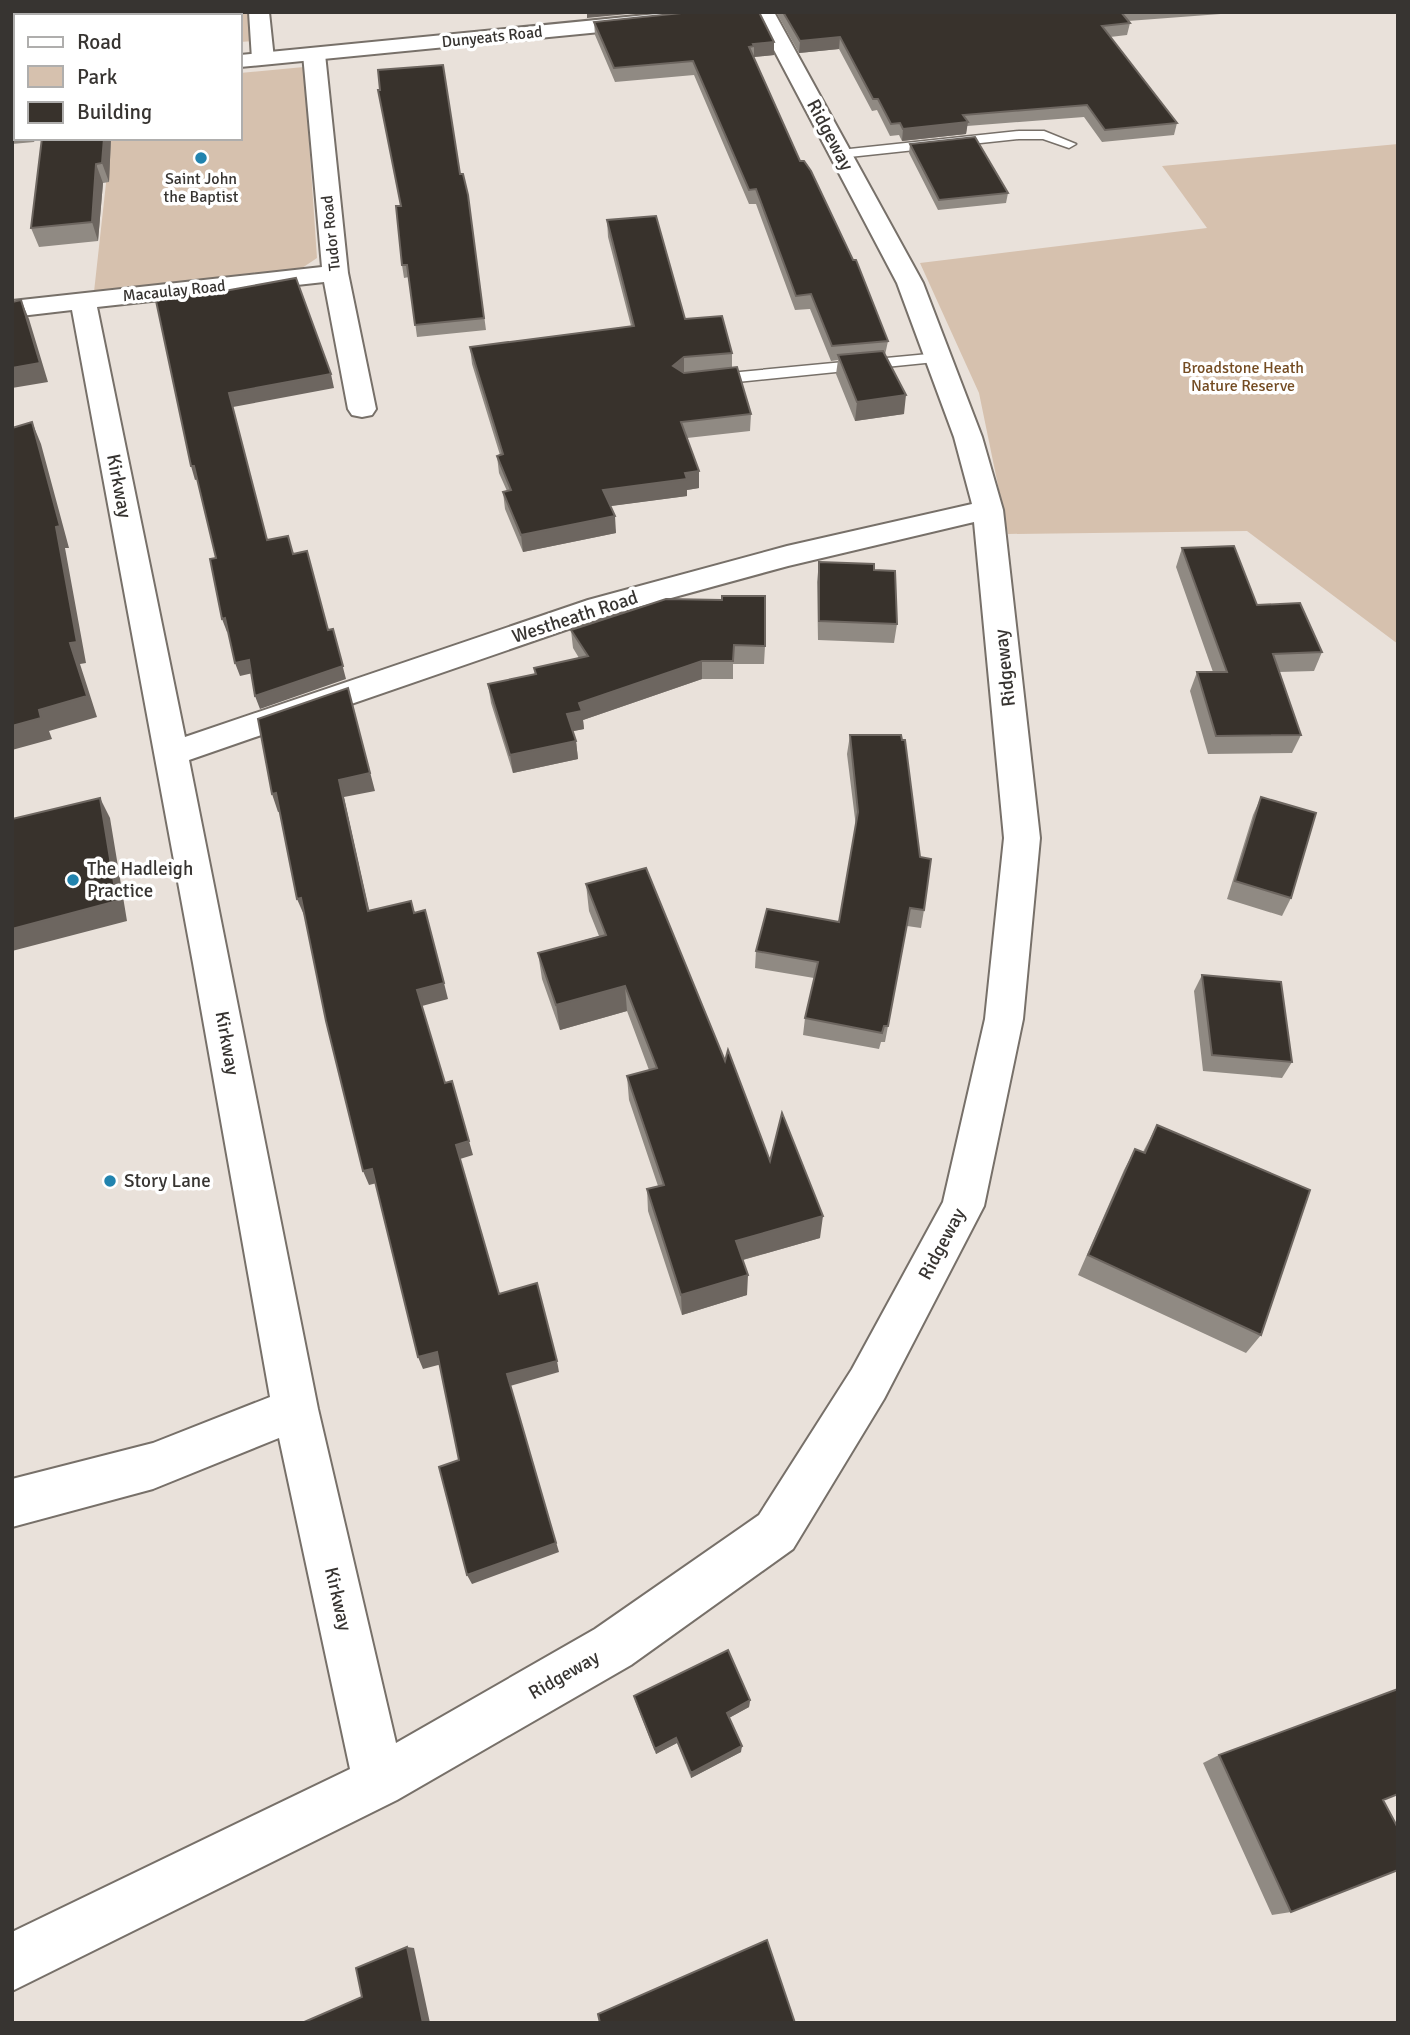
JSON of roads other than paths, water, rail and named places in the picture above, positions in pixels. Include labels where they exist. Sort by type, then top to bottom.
[{"type":"street","points":[[259,12],[263,59]]},
{"type":"street","name":"Dunyeats Road","points":[[242,61],[744,12]]},
{"type":"street","name":"Ridgeway","points":[[12,1963],[47,1943],[379,1782],[613,1647],[776,1532],[868,1384],[963,1206],[1004,1019],[1022,838],[988,510],[968,438],[910,284],[764,12]]},
{"type":"street","name":"Tudor Road","points":[[314,54],[335,273],[362,409]]},
{"type":"street","name":"Macaulay Road","points":[[12,309],[335,273]]},
{"type":"street","name":"Kirkway","points":[[83,302],[295,1409],[379,1782]]},
{"type":"street","name":"Westheath Road","points":[[171,754],[599,607],[787,556],[988,510]]},
{"type":"street","points":[[12,1503],[153,1466],[295,1409]]},
{"type":"lane","points":[[840,154],[1019,135],[1044,135],[1069,144]]},
{"type":"lane","points":[[696,381],[939,358]]},
{"type":"place","name":"Saint John the Baptist","points":[[201,158]]},
{"type":"place","name":"The Hadleigh Practice","points":[[73,880]]},
{"type":"place","name":"Story Lane","points":[[110,1181]]},
{"type":"park label","name":"Broadstone Heath Nature Reserve","points":[[1243,377]]}]
